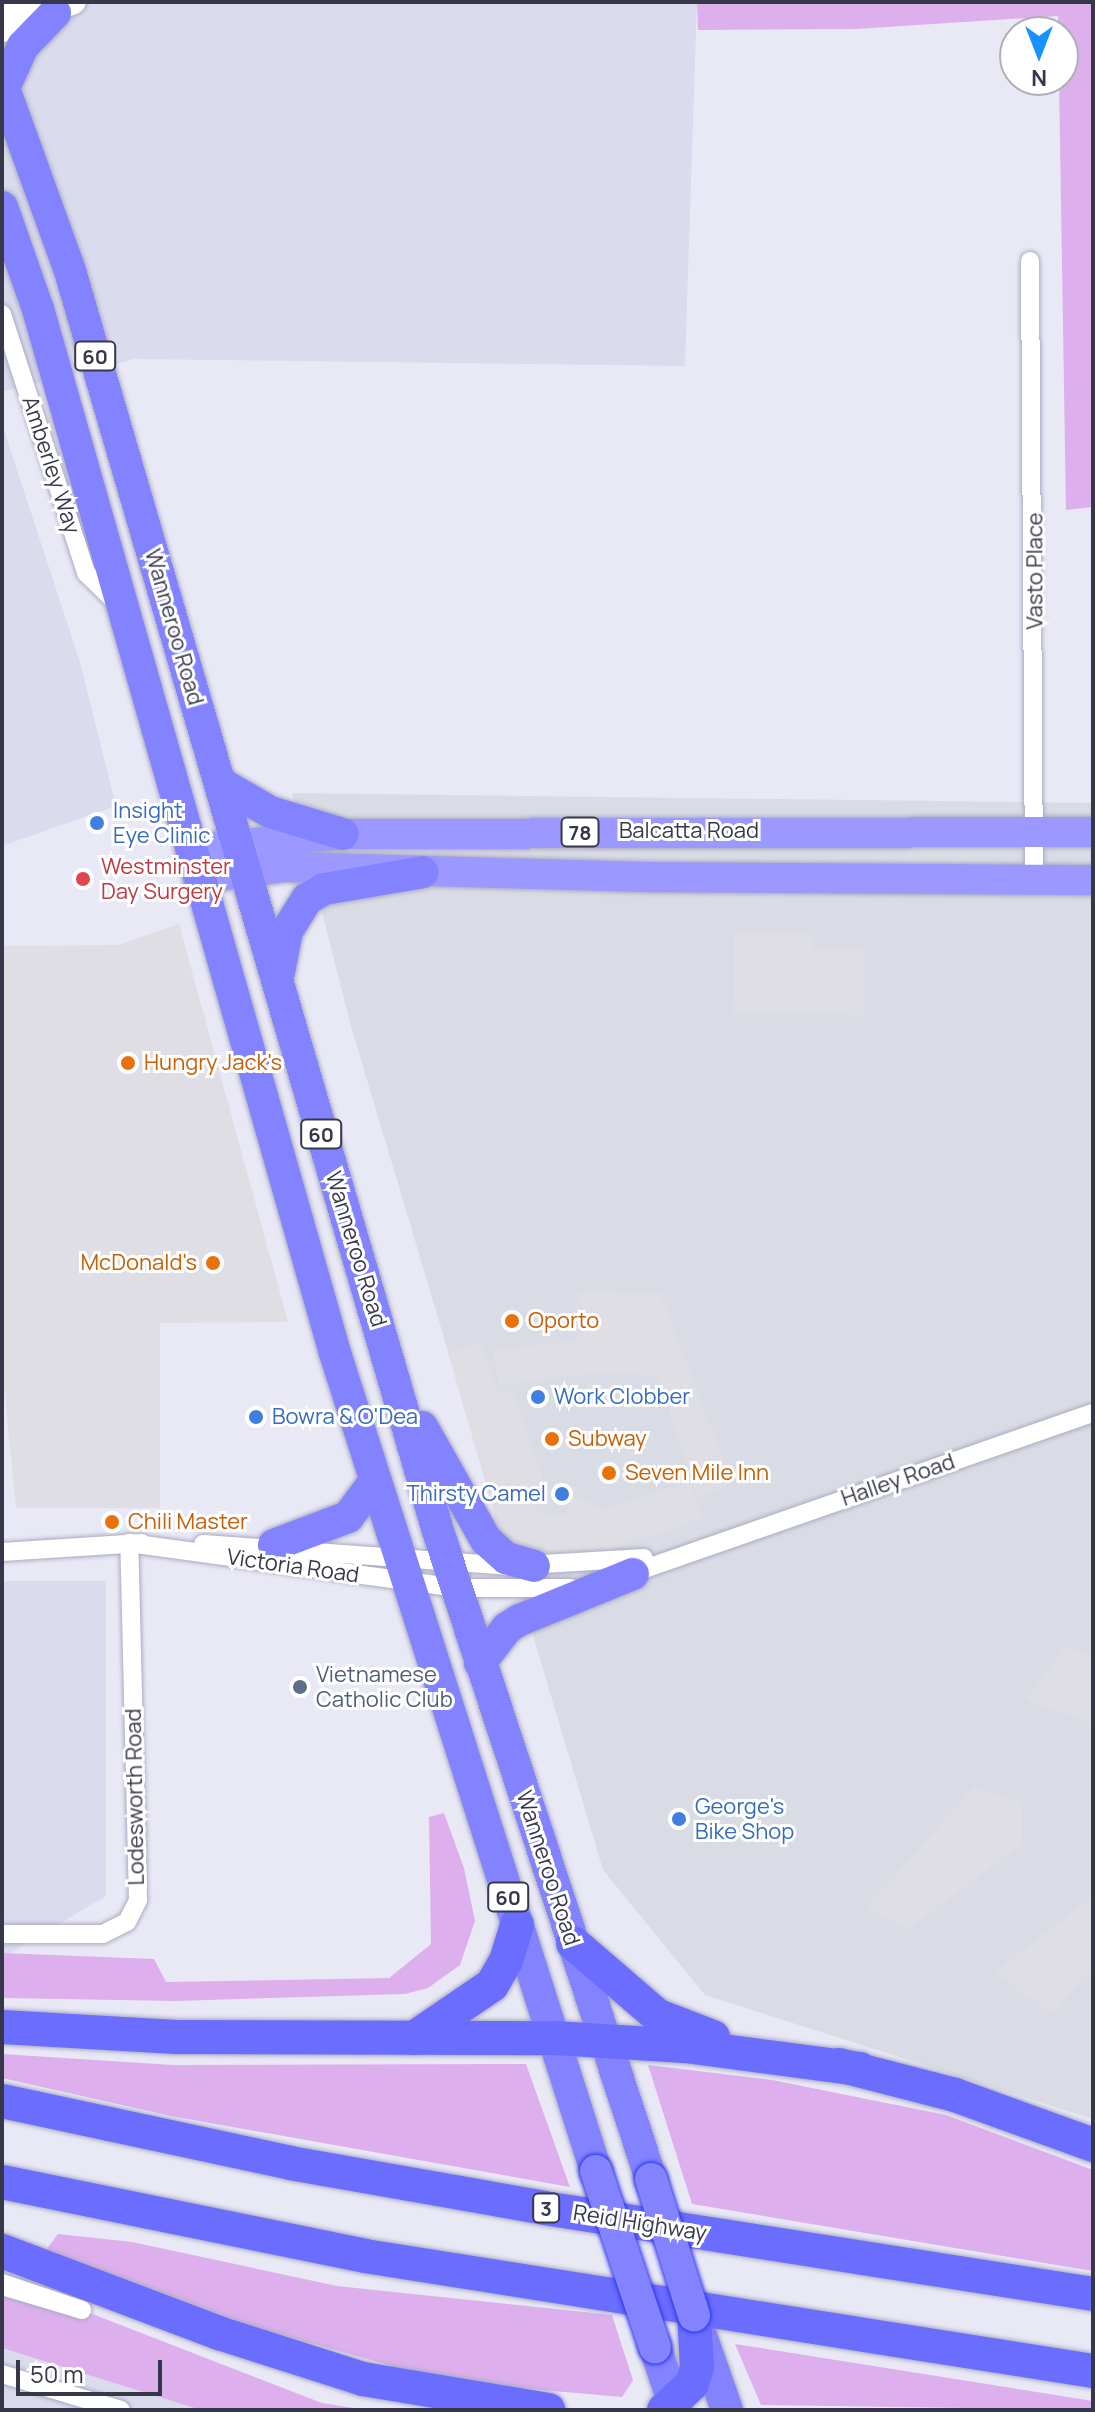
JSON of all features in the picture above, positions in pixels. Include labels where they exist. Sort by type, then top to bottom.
[{"type":"highway","points":[[3,86],[23,46],[64,8]]},
{"type":"highway","name":"Wanneroo Road","points":[[3,86],[70,271],[452,1574],[694,2315]]},
{"type":"highway","name":"60","points":[[2,207],[38,309],[119,605],[375,1481],[596,2171],[655,2347],[678,2402]]},
{"type":"highway","points":[[222,784],[270,812],[343,834]]},
{"type":"highway","points":[[277,979],[287,931],[307,899],[324,889],[423,872]]},
{"type":"highway","points":[[397,1382],[486,1540],[506,1558],[534,1566]]},
{"type":"highway","points":[[274,1545],[348,1517],[375,1481]]},
{"type":"highway","points":[[480,1663],[507,1628],[520,1620],[633,1574]]},
{"type":"highway","points":[[414,2038],[492,1985],[517,1925]]},
{"type":"highway","points":[[573,1943],[658,2016],[704,2035],[860,2069],[955,2095],[1093,2145]]},
{"type":"highway","points":[[2,2027],[176,2037],[554,2038],[860,2069]]},
{"type":"highway","name":"Reid Highway","points":[[2,2101],[290,2163],[499,2200],[1093,2294]]},
{"type":"highway","points":[[2,2182],[365,2256],[1093,2371]]},
{"type":"highway","points":[[2,2251],[219,2333],[363,2379],[548,2410]]},
{"type":"highway","points":[[694,2315],[702,2351],[727,2410]]},
{"type":"highway","points":[[678,2402],[692,2384],[702,2351]]},
{"type":"main road","name":"Balcatta Road","points":[[194,864],[343,834],[1093,832]]},
{"type":"main road","name":"Balcatta Road","points":[[242,856],[423,872],[1093,880]]},
{"type":"street","points":[[2,9],[24,2]]},
{"type":"street","points":[[2,30],[64,8]]},
{"type":"street","name":"Vasto Place","points":[[1030,261],[1034,881]]},
{"type":"street","name":"Amberley Way","points":[[2,314],[86,573],[119,605]]},
{"type":"street","name":"Halley Road","points":[[403,1569],[452,1574],[547,1592],[633,1574],[1093,1413]]},
{"type":"street","name":"Victoria Road","points":[[129,1543],[452,1574]]},
{"type":"street","name":"Victoria Road","points":[[2,1552],[129,1543],[274,1545],[403,1569]]},
{"type":"street","name":"Lodesworth Road","points":[[2,1934],[103,1934],[127,1922],[138,1900],[129,1543]]},
{"type":"street","name":"Halley Road","points":[[452,1574],[628,1561],[702,1548]]},
{"type":"street","points":[[2,2374],[121,2410]]},
{"type":"shaded area","points":[[2,2],[697,2],[685,366],[135,359],[2,392]]},
{"type":"shaded area","points":[[697,2],[1093,2],[1093,507],[1066,510],[1059,96],[1079,96],[1079,16],[999,16],[999,20],[856,29],[698,30]]},
{"type":"shaded area","points":[[2,424],[80,662],[116,806],[2,846]]},
{"type":"shaded area","points":[[292,793],[1093,803],[1093,2119],[705,1995],[603,1870],[350,1023]]},
{"type":"shaded area","points":[[179,924],[288,1322],[160,1323],[160,1508],[16,1508],[2,1366],[2,946],[118,945]]},
{"type":"shaded area","points":[[734,932],[812,933],[812,948],[864,949],[863,1015],[733,1013]]},
{"type":"shaded area","points":[[577,1291],[660,1293],[732,1484],[697,1497],[658,1375],[594,1374],[498,1385],[494,1351],[572,1341],[583,1334],[585,1316]]},
{"type":"shaded area","points":[[480,1342],[499,1393],[512,1391],[543,1478],[533,1496],[533,1506],[542,1514],[565,1515],[575,1495],[604,1510],[690,1481],[702,1518],[595,1554],[520,1555],[502,1540],[448,1353]]},
{"type":"shaded area","points":[[2,1581],[106,1581],[106,1896],[2,1958]]},
{"type":"shaded area","points":[[1066,1647],[1093,1657],[1093,1724],[1026,1699]]},
{"type":"shaded area","points":[[974,1787],[1022,1802],[1022,1844],[907,1930],[867,1907]]},
{"type":"shaded area","points":[[444,1813],[464,1868],[475,1921],[460,1965],[428,1988],[405,1994],[176,2001],[2,1998],[2,1953],[154,1959],[166,1982],[389,1978],[431,1944],[429,1817]]},
{"type":"shaded area","points":[[1093,1896],[1093,1966],[1053,2013],[994,1973]]},
{"type":"shaded area","points":[[2,2054],[173,2065],[526,2064],[570,2187],[171,2116],[2,2078]]},
{"type":"shaded area","points":[[648,2065],[772,2080],[946,2115],[1093,2170],[1093,2271],[692,2204]]},
{"type":"shaded area","points":[[58,2234],[132,2242],[337,2286],[612,2315],[633,2380],[622,2397],[449,2382],[254,2327],[46,2250]]},
{"type":"shaded area","points":[[2,2279],[322,2403],[366,2410],[201,2410],[2,2348]]},
{"type":"shaded area","points":[[735,2344],[1093,2401],[1093,2410],[761,2405]]},
{"type":"shaded area","points":[[2,2348],[203,2410],[2,2410]]},
{"type":"place","name":"Insight Eye Clinic","points":[[97,823]]},
{"type":"place","name":"Westminster Day Surgery","points":[[83,879]]},
{"type":"place","name":"Hungry Jack's","points":[[128,1063]]},
{"type":"place","name":"McDonald's","points":[[213,1263]]},
{"type":"place","name":"Oporto","points":[[512,1321]]},
{"type":"place","name":"Work Clobber","points":[[538,1397]]},
{"type":"place","name":"Bowra & O'Dea","points":[[256,1417]]},
{"type":"place","name":"Subway","points":[[552,1439]]},
{"type":"place","name":"Seven Mile Inn","points":[[609,1473]]},
{"type":"place","name":"Thirsty Camel","points":[[562,1494]]},
{"type":"place","name":"Chili Master","points":[[112,1522]]},
{"type":"place","name":"Vietnamese Catholic Club","points":[[300,1687]]},
{"type":"place","name":"George's Bike Shop","points":[[679,1819]]}]
